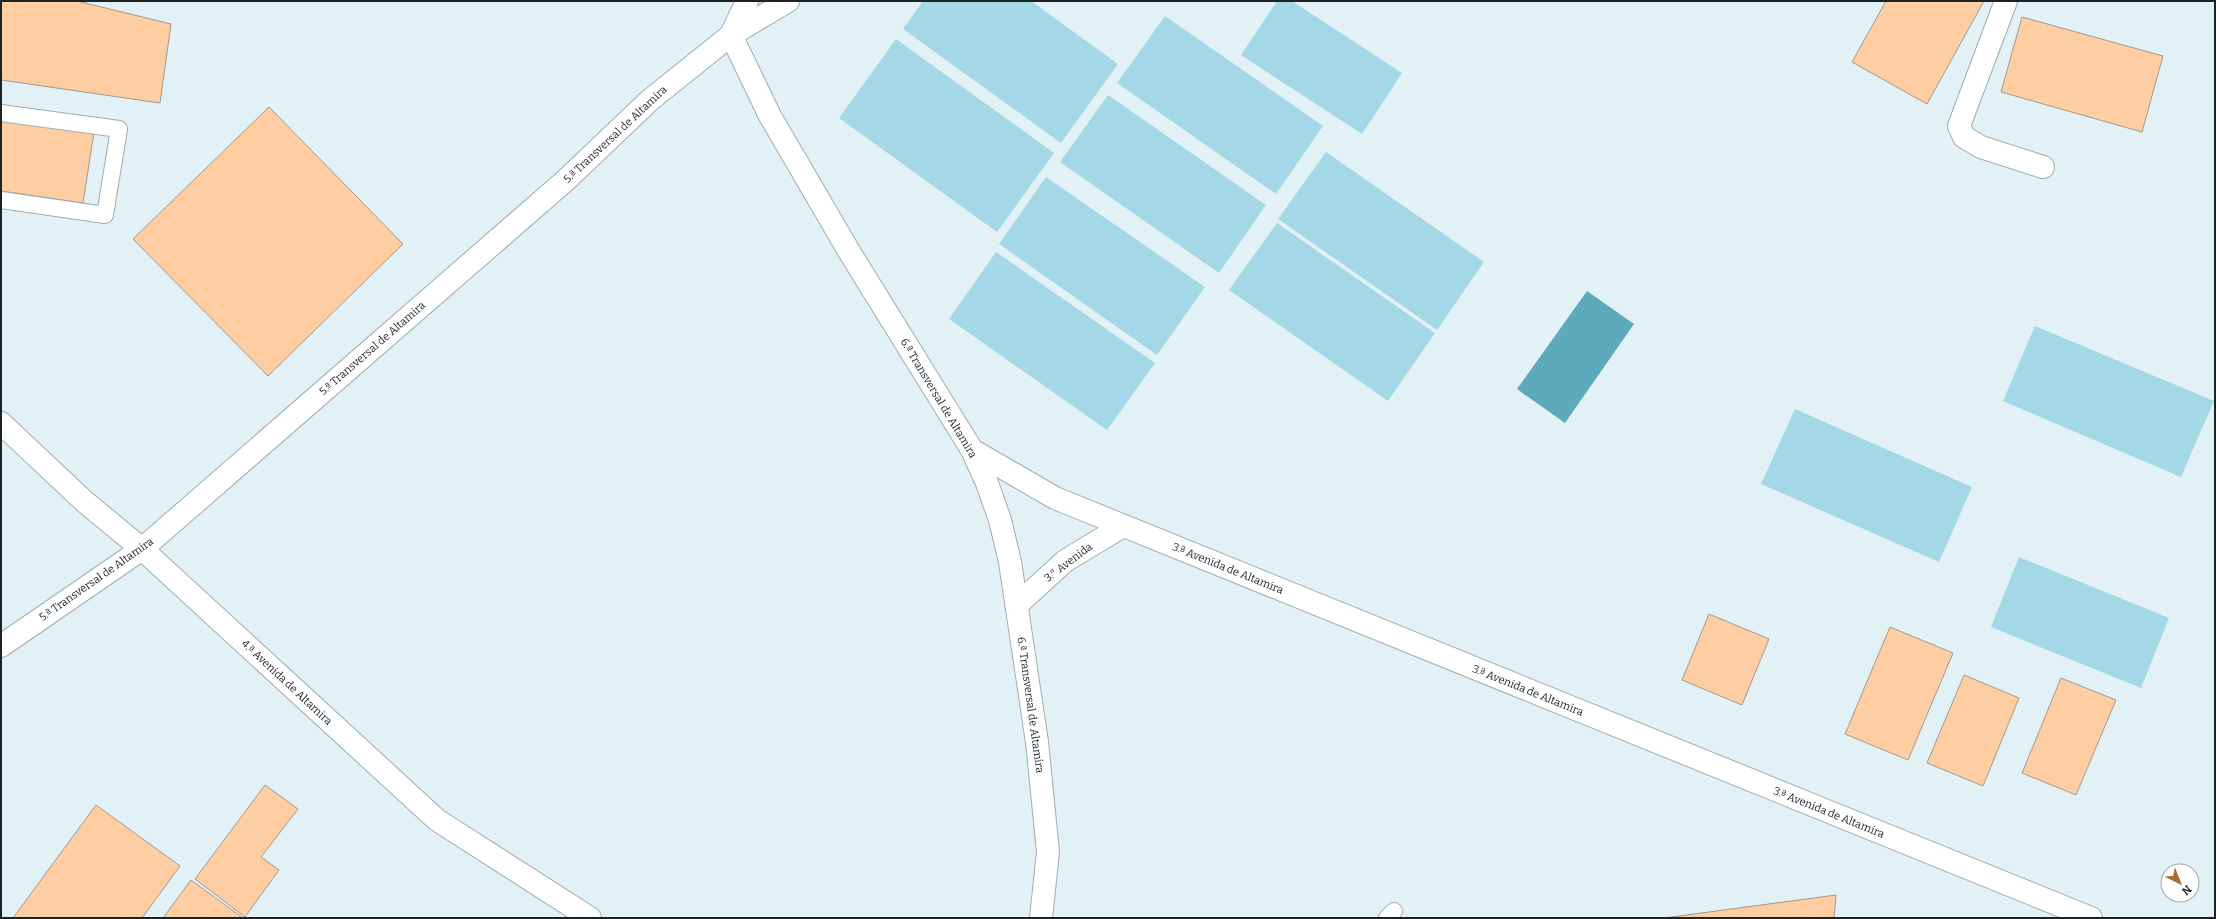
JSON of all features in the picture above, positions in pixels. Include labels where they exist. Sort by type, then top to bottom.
[{"type":"street","points":[[731,36],[735,1]]},
{"type":"street","points":[[731,36],[747,1]]},
{"type":"street","name":"5.ª Transversal de Altamira","points":[[1,646],[142,549],[566,180],[650,100],[731,36],[788,1]]},
{"type":"street","points":[[2006,1],[1959,126],[1964,137],[1982,147],[2043,167]]},
{"type":"street","name":"6.ª Transversal de Altamira","points":[[731,36],[770,116],[850,253],[972,450],[987,484],[1000,520],[1010,562],[1037,742],[1048,852],[1041,918]]},
{"type":"street","name":"4.ª Avenida de Altamira","points":[[1,423],[85,502],[142,549],[438,820],[590,918]]},
{"type":"street","name":"3.ª Avenida de Altamira","points":[[972,450],[1055,498],[2091,918]]},
{"type":"street","name":"3.° Avenida","points":[[1017,605],[1065,561],[1123,526]]},
{"type":"lane","points":[[1,112],[119,129],[105,215],[1,200]]},
{"type":"shaded area","points":[[923,1],[1031,1],[1118,64],[1061,143],[903,29]]},
{"type":"shaded area","points":[[1277,1],[1292,1],[1402,73],[1362,134],[1241,55]]},
{"type":"shaded area","points":[[1165,16],[1323,126],[1276,194],[1117,83]]},
{"type":"shaded area","points":[[896,39],[1054,153],[997,232],[839,118]]},
{"type":"shaded area","points":[[1108,95],[1266,205],[1219,273],[1060,162]]},
{"type":"shaded area","points":[[1326,152],[1484,262],[1437,330],[1278,219]]},
{"type":"shaded area","points":[[1046,177],[1205,287],[1157,355],[999,244]]},
{"type":"shaded area","points":[[1277,223],[1435,333],[1388,401],[1229,290]]},
{"type":"shaded area","points":[[996,252],[1155,363],[1107,430],[949,319]]},
{"type":"shaded area","points":[[1587,291],[1634,324],[1565,423],[1517,389]]},
{"type":"shaded area","points":[[2035,326],[2214,401],[2181,477],[2003,401]]},
{"type":"shaded area","points":[[1795,409],[1972,487],[1939,562],[1761,484]]},
{"type":"shaded area","points":[[2019,557],[2169,618],[2141,688],[1991,627]]},
{"type":"building","points":[[1,1],[77,1],[171,24],[160,103],[1,80]]},
{"type":"building","points":[[1886,1],[1984,1],[1927,104],[1852,62]]},
{"type":"building","points":[[2022,17],[2163,56],[2142,132],[2001,92]]},
{"type":"building","points":[[269,107],[403,244],[268,376],[133,239]]},
{"type":"building","points":[[1,119],[94,132],[83,203],[1,191]]},
{"type":"building","points":[[1709,614],[1769,639],[1742,705],[1682,680]]},
{"type":"building","points":[[1890,627],[1953,653],[1908,760],[1845,734]]},
{"type":"building","points":[[1964,675],[2019,698],[1983,786],[1927,763]]},
{"type":"building","points":[[2061,678],[2116,700],[2076,795],[2022,773]]},
{"type":"building","points":[[265,785],[298,809],[261,857],[279,870],[245,917],[195,879]]},
{"type":"building","points":[[96,805],[180,866],[142,918],[13,918]]},
{"type":"building","points":[[191,880],[243,918],[163,918]]},
{"type":"building","points":[[1836,895],[1834,918],[1664,918]]}]
